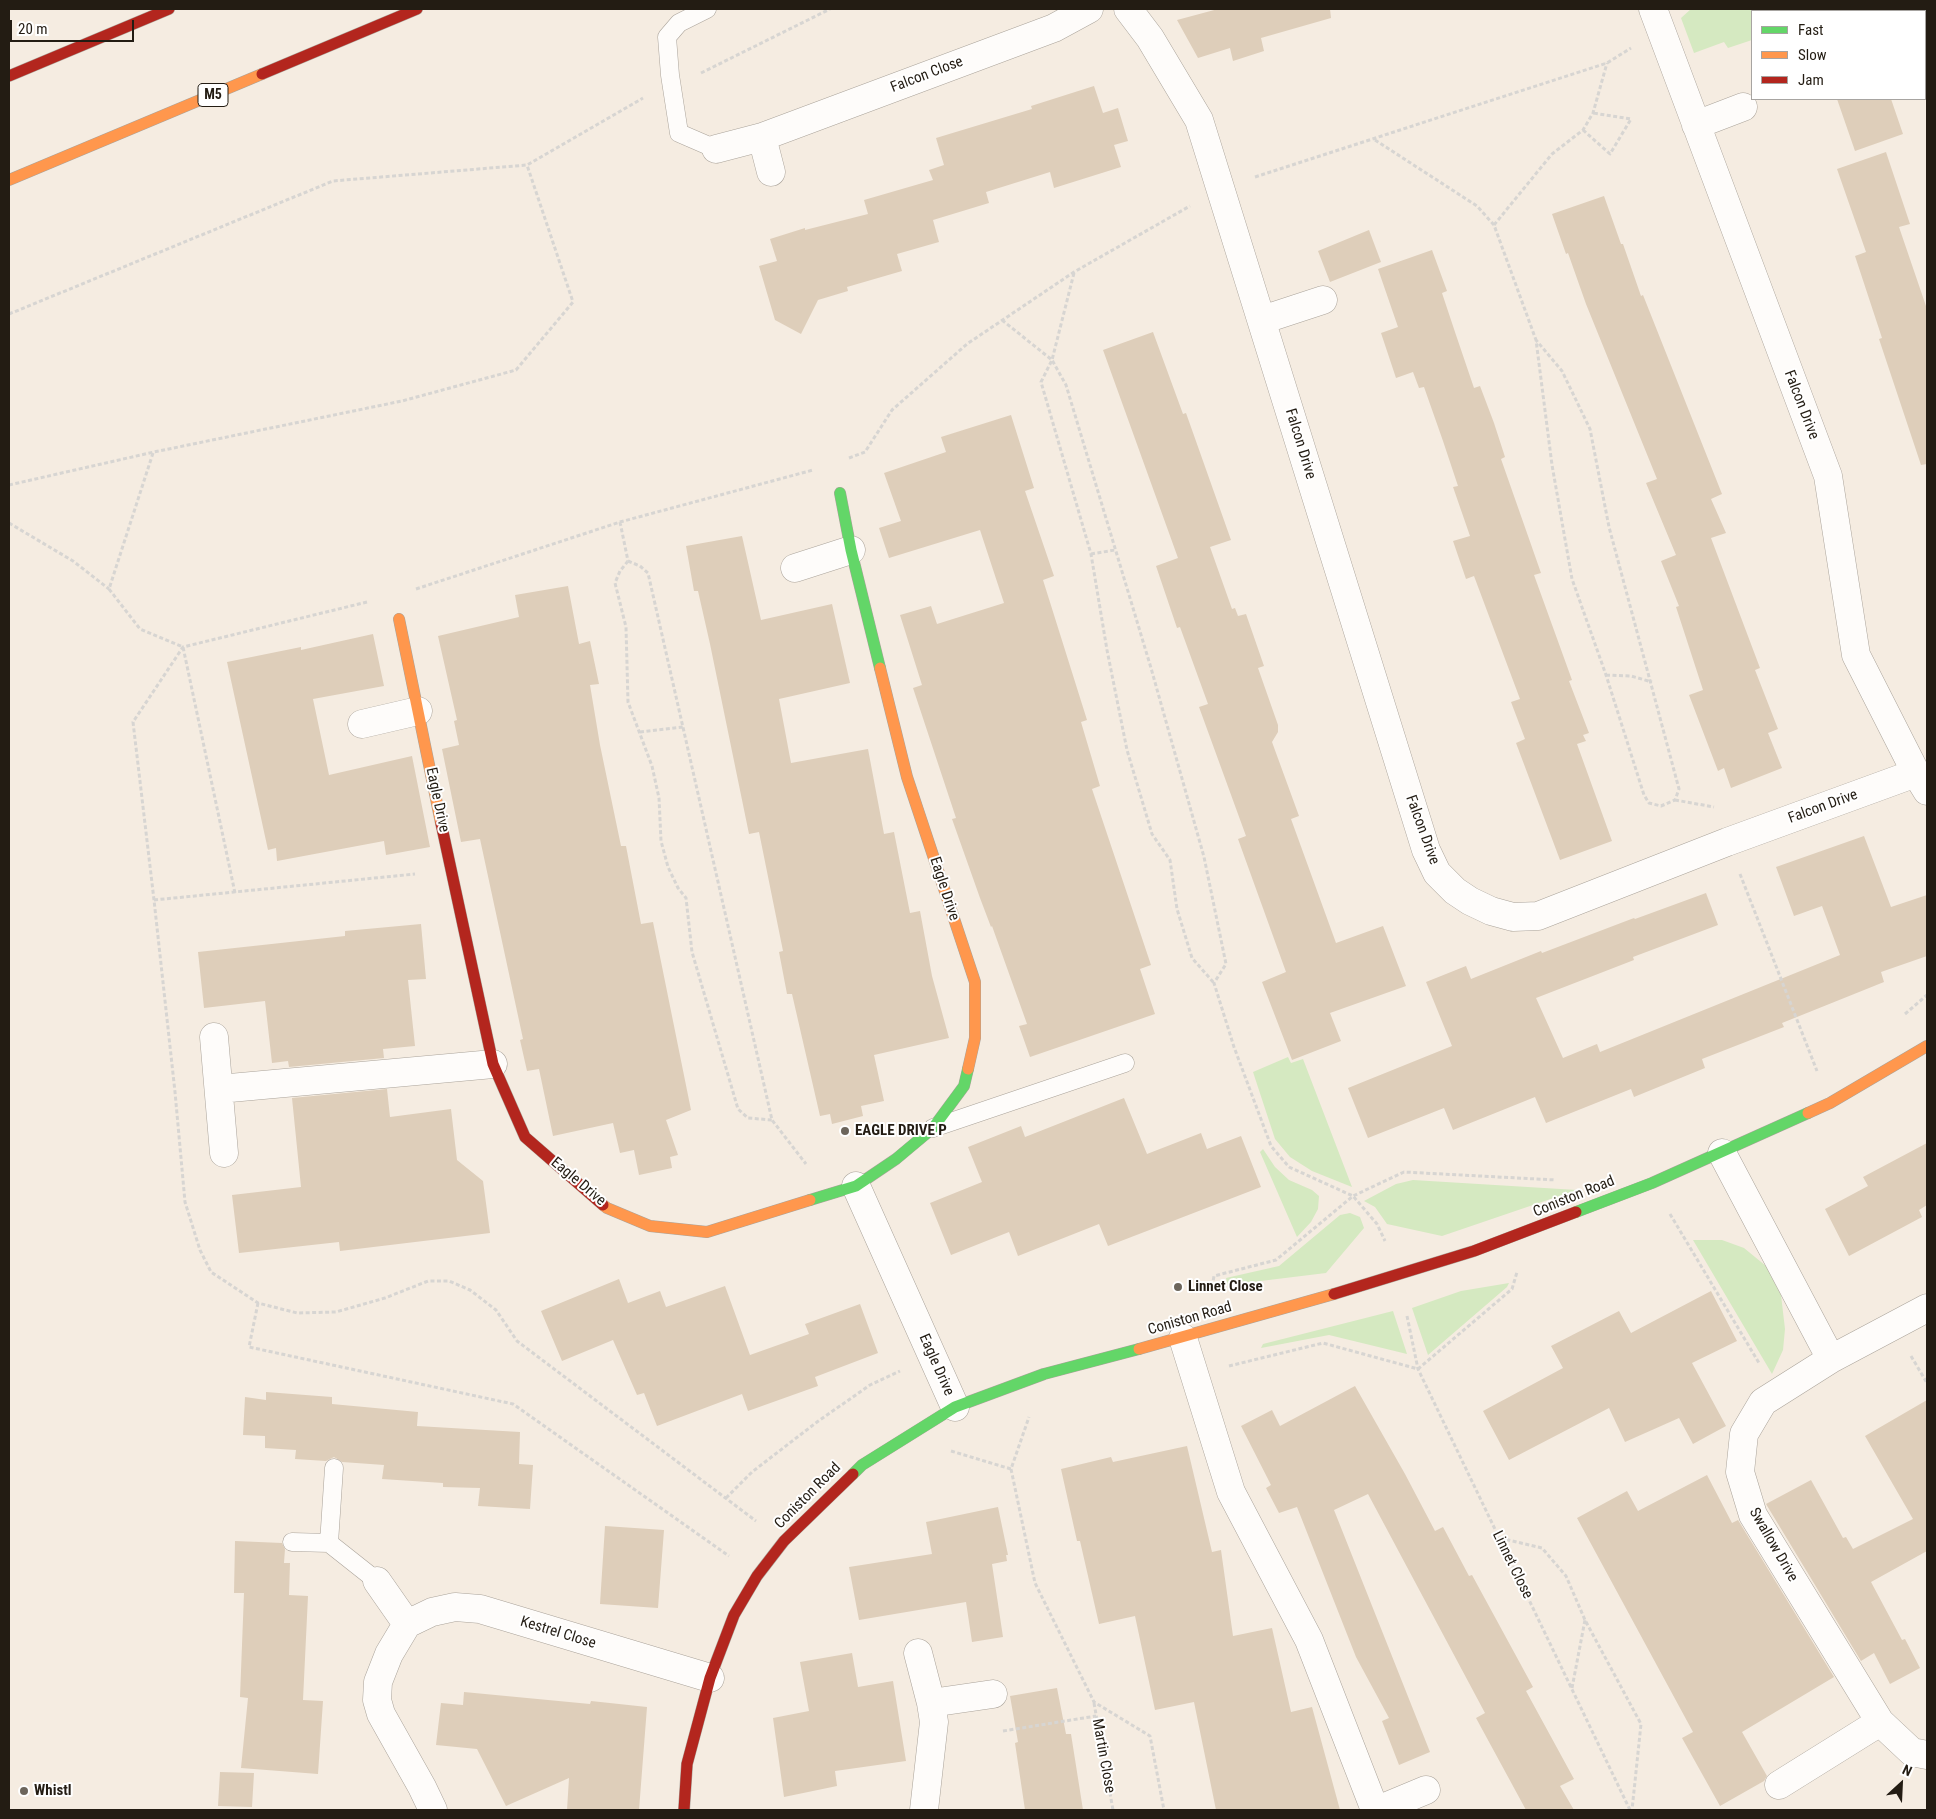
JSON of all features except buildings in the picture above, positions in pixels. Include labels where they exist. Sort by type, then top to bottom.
[{"type":"main road","points":[[9,76],[169,9]]},
{"type":"main road","name":"M5","points":[[9,180],[417,9]]},
{"type":"main road","name":"Eagle Drive","points":[[399,619],[451,870],[494,1064],[525,1137],[607,1208],[650,1226],[707,1232],[856,1186],[896,1159],[933,1128],[964,1086],[975,1038],[975,982],[907,777],[851,550],[840,493]]},
{"type":"main road","name":"Coniston Road","points":[[684,1810],[687,1764],[710,1678],[734,1616],[757,1576],[784,1541],[862,1464],[905,1437],[955,1407],[1044,1374],[1338,1294],[1474,1251],[1532,1229],[1652,1183],[1830,1103],[1927,1046]]},
{"type":"street","name":"Falcon Close","points":[[716,149],[762,137],[1054,28],[1089,9]]},
{"type":"street","points":[[1128,9],[1150,38],[1199,120],[1220,188]]},
{"type":"street","name":"Falcon Drive","points":[[1220,188],[1426,850],[1437,873],[1455,891],[1491,911],[1513,917],[1538,916],[1727,842],[1922,782],[1856,655],[1828,476],[1656,19]]},
{"type":"street","points":[[1696,126],[1742,108]]},
{"type":"street","points":[[762,137],[771,172]]},
{"type":"street","points":[[1262,320],[1323,300]]},
{"type":"street","points":[[795,568],[851,550]]},
{"type":"street","points":[[362,724],[418,711]]},
{"type":"street","points":[[214,1038],[224,1153]]},
{"type":"street","points":[[219,1089],[494,1064]]},
{"type":"street","points":[[1722,1153],[1831,1358]]},
{"type":"street","name":"Eagle Drive","points":[[856,1186],[955,1407]]},
{"type":"street","name":"Swallow Drive","points":[[1927,1308],[1831,1358],[1763,1402],[1744,1434],[1740,1472],[1753,1515],[1880,1722],[1912,1752],[1927,1755]]},
{"type":"street","points":[[1194,1334],[1194,1374],[1231,1492],[1309,1640],[1376,1810],[1426,1790]]},
{"type":"street","points":[[377,1582],[407,1624],[389,1654],[378,1682],[377,1700],[381,1714],[433,1810]]},
{"type":"street","name":"Kestrel Close","points":[[407,1624],[432,1612],[455,1607],[480,1609],[710,1678]]},
{"type":"street","points":[[918,1653],[934,1722],[924,1810]]},
{"type":"street","points":[[931,1703],[993,1694]]},
{"type":"street","points":[[1779,1785],[1880,1722]]},
{"type":"lane","points":[[707,9],[679,23],[667,37],[679,133],[716,149]]},
{"type":"lane","points":[[933,1128],[1125,1064]]},
{"type":"lane","points":[[329,1543],[334,1468]]},
{"type":"lane","points":[[292,1542],[329,1543],[377,1582]]},
{"type":"path","points":[[723,62],[830,9]]},
{"type":"path","points":[[846,459],[865,452],[892,410],[967,344],[1074,272],[1220,188],[1608,63],[1656,19]]},
{"type":"path","points":[[1494,225],[1552,154],[1583,130],[1593,113],[1608,63]]},
{"type":"path","points":[[9,314],[333,181],[528,165],[648,96],[672,86]]},
{"type":"path","points":[[1583,130],[1610,154],[1630,119],[1593,113]]},
{"type":"path","points":[[1374,139],[1477,206],[1494,225],[1536,340],[1552,465],[1572,578],[1606,675],[1644,795],[1649,803],[1661,806],[1675,800],[1719,808],[1729,816],[1722,825],[1727,842],[1830,1103]]},
{"type":"path","points":[[9,485],[154,452],[402,401],[516,370],[573,302],[528,165]]},
{"type":"path","points":[[1074,272],[1052,360],[1041,382],[1091,554],[1107,650],[1130,759],[1152,834],[1170,860],[1177,909],[1192,958],[1214,982],[1234,1047],[1271,1146],[1289,1167],[1353,1196],[1377,1224],[1387,1245]]},
{"type":"path","points":[[1002,320],[1052,360],[1066,385],[1204,857],[1226,964],[1214,982]]},
{"type":"path","points":[[1536,340],[1562,371],[1590,430],[1609,527],[1680,789],[1675,800]]},
{"type":"path","points":[[109,589],[154,452]]},
{"type":"path","points":[[412,590],[620,522],[818,468]]},
{"type":"path","points":[[620,522],[628,562]]},
{"type":"path","points":[[9,523],[73,561],[109,589],[140,629],[182,647],[235,893]]},
{"type":"path","points":[[1091,554],[1115,550]]},
{"type":"path","points":[[628,562],[640,566],[648,573],[772,1120],[830,1195]]},
{"type":"path","points":[[628,562],[620,571],[614,583],[626,628],[628,702],[652,766],[659,798],[661,841],[668,867],[678,888],[686,898],[692,952],[738,1109],[748,1118],[772,1120]]},
{"type":"path","points":[[1606,675],[1631,676],[1652,682]]},
{"type":"path","points":[[640,732],[683,727]]},
{"type":"path","points":[[154,900],[451,870]]},
{"type":"path","points":[[1194,1334],[1214,1276],[1276,1260],[1353,1196],[1404,1172],[1558,1180]]},
{"type":"path","points":[[1652,1183],[1776,1393]]},
{"type":"path","points":[[1194,1374],[1323,1343],[1418,1369],[1512,1289],[1532,1229]]},
{"type":"path","points":[[258,1303],[249,1347],[514,1404],[757,1576]]},
{"type":"path","name":"Linnet Close","points":[[1407,1316],[1418,1369],[1631,1810]]},
{"type":"path","points":[[726,1498],[752,1472],[817,1422],[870,1385],[932,1356]]},
{"type":"path","points":[[1044,1374],[1011,1469],[1035,1583],[1094,1702],[1150,1736],[1164,1810]]},
{"type":"path","points":[[905,1437],[1011,1469]]},
{"type":"path","points":[[1499,1538],[1542,1548],[1566,1576],[1585,1620],[1641,1724],[1631,1810]]},
{"type":"path","points":[[1572,1688],[1585,1620]]},
{"type":"path","points":[[993,1694],[1000,1731],[1096,1716]]},
{"type":"path","name":"Martin Close","points":[[1094,1702],[1113,1810]]},
{"type":"green space","points":[[1691,9],[1804,10],[1751,10],[1751,40],[1728,48],[1724,42],[1694,53],[1681,18]]},
{"type":"green space","points":[[1288,1057],[1291,1063],[1303,1059],[1352,1187],[1312,1171],[1290,1157],[1275,1139],[1253,1072]]},
{"type":"green space","points":[[1263,1149],[1275,1167],[1289,1180],[1312,1190],[1319,1196],[1318,1209],[1311,1222],[1297,1237],[1260,1152]]},
{"type":"green space","points":[[1413,1180],[1577,1190],[1442,1236],[1387,1224],[1375,1207],[1364,1201],[1396,1184]]},
{"type":"green space","points":[[1350,1213],[1360,1217],[1364,1228],[1326,1273],[1228,1285],[1226,1278],[1279,1266],[1340,1215]]},
{"type":"green space","points":[[1693,1240],[1722,1240],[1744,1248],[1766,1266],[1781,1295],[1785,1329],[1783,1350],[1772,1374]]},
{"type":"green space","points":[[1509,1283],[1507,1287],[1428,1355],[1412,1308],[1461,1291]]},
{"type":"green space","points":[[1393,1311],[1407,1354],[1329,1335],[1261,1348],[1263,1344]]},
{"type":"traffic: fast","points":[[840,493],[851,550],[880,668]]},
{"type":"traffic: fast","points":[[810,1200],[856,1186],[896,1159],[933,1128],[964,1086],[968,1069]]},
{"type":"traffic: fast","points":[[1576,1212],[1652,1183],[1808,1113]]},
{"type":"traffic: fast","points":[[853,1474],[862,1465],[955,1407],[1044,1374],[1139,1349]]},
{"type":"traffic: slow","points":[[9,180],[262,74]]},
{"type":"traffic: slow","points":[[399,619],[441,823]]},
{"type":"traffic: slow","points":[[880,668],[907,777],[975,982],[975,1038],[968,1069]]},
{"type":"traffic: slow","points":[[1808,1113],[1830,1103],[1927,1046]]},
{"type":"traffic: slow","points":[[603,1205],[650,1226],[707,1232],[810,1200]]},
{"type":"traffic: slow","points":[[1139,1349],[1334,1294]]},
{"type":"traffic: jam","points":[[9,76],[169,9]]},
{"type":"traffic: jam","points":[[262,74],[417,9]]},
{"type":"traffic: jam","points":[[441,823],[493,1064],[525,1137],[603,1205]]},
{"type":"traffic: jam","points":[[1334,1294],[1474,1251],[1576,1212]]},
{"type":"traffic: jam","points":[[684,1810],[687,1764],[710,1678],[734,1615],[757,1576],[784,1541],[853,1474]]},
{"type":"place","name":"EAGLE DRIVE P","points":[[845,1131]]},
{"type":"place","name":"Linnet Close","points":[[1178,1287]]},
{"type":"place","name":"Whistl","points":[[24,1791]]}]
